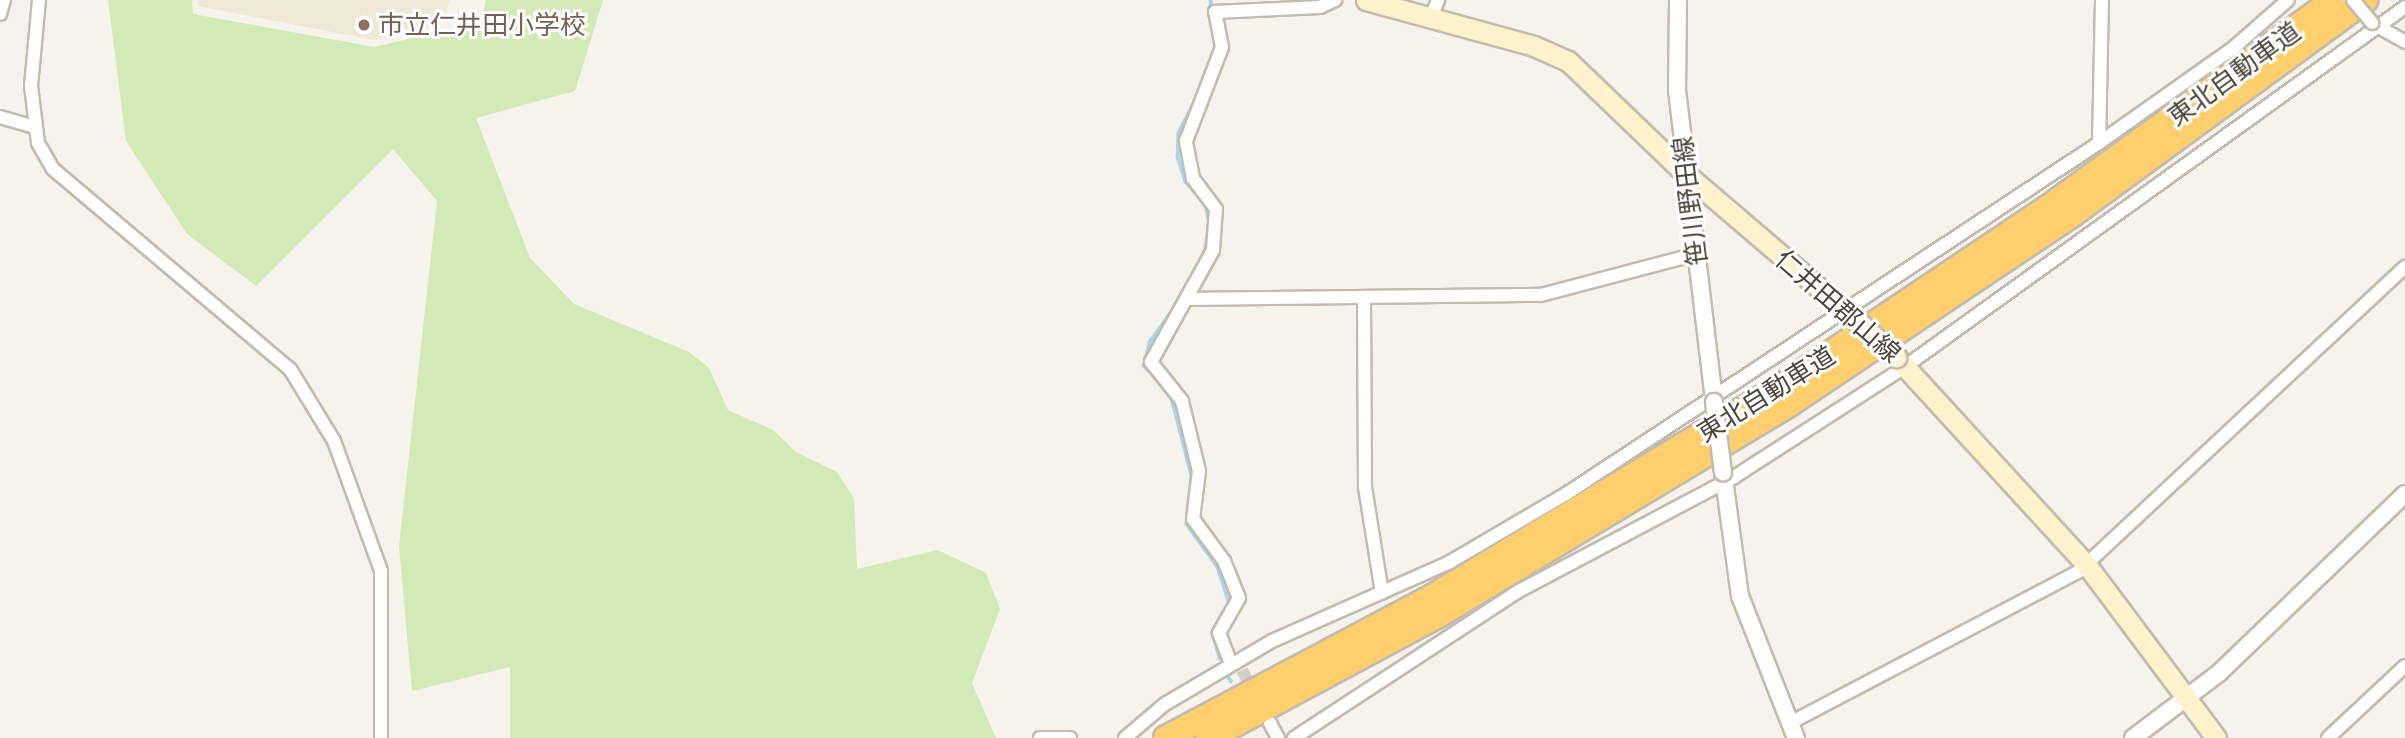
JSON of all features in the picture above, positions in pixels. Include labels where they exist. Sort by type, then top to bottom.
[{"type":"highway","name":"東北自動車道","points":[[1166,738],[1432,597],[1780,387],[2056,202],[2334,0]]},
{"type":"highway","name":"東北自動車道","points":[[1209,738],[1440,614],[1788,404],[2372,18]]},
{"type":"main road","name":"仁井田郡山線","points":[[1366,0],[1435,8],[1568,61],[1687,175],[1848,311],[1901,361],[2086,564],[2216,738]]},
{"type":"street","points":[[0,14],[4,0]]},
{"type":"street","points":[[39,0],[31,86],[36,127],[57,174],[248,330],[314,399],[381,571],[381,738]]},
{"type":"street","points":[[1237,665],[1219,633],[1237,608],[1238,594],[1193,519],[1199,471],[1182,401],[1151,365],[1190,299],[1212,254],[1216,222],[1213,203],[1189,169],[1186,141],[1222,47],[1215,12],[1311,8],[1335,0]]},
{"type":"street","points":[[2099,143],[2102,0]]},
{"type":"street","points":[[1125,738],[1164,704],[1502,534],[1848,311],[2099,143],[2232,49],[2288,0]]},
{"type":"street","points":[[2353,0],[2405,42]]},
{"type":"street","name":"笹川野田線","points":[[1677,1],[1673,37],[1687,175],[1740,596],[1793,730]]},
{"type":"street","points":[[1294,738],[1517,592],[1723,476],[1901,361],[2242,120],[2372,18],[2405,7]]},
{"type":"street","points":[[0,117],[36,127]]},
{"type":"street","points":[[1190,299],[1541,295],[1696,254]]},
{"type":"street","points":[[1793,730],[2009,611],[2086,564],[2405,267]]},
{"type":"street","points":[[1364,298],[1366,487],[1382,593]]},
{"type":"street","points":[[2133,738],[2188,699],[2405,494]]},
{"type":"street","points":[[2328,738],[2405,666]]},
{"type":"street","points":[[1270,723],[1278,738]]},
{"type":"street","points":[[1040,738],[1070,738]]},
{"type":"shaded area","name":"市立仁井田小学校","points":[[197,0],[451,0],[442,19],[422,31],[374,40],[198,6]]},
{"type":"green space","points":[[108,0],[192,0],[193,14],[374,47],[481,22],[486,0],[603,0],[575,91],[476,118],[530,258],[574,304],[689,352],[709,368],[728,410],[773,430],[796,452],[837,472],[854,498],[857,569],[938,550],[986,573],[1000,609],[972,683],[996,738],[510,738],[510,667],[412,691],[399,546],[437,201],[393,149],[256,286],[187,234],[126,141]]},
{"type":"waterway","points":[[1211,0],[1213,24]]},
{"type":"waterway","points":[[1195,102],[1179,133],[1178,157],[1186,182],[1201,198]]},
{"type":"waterway","points":[[1206,204],[1209,220]]},
{"type":"waterway","points":[[1204,255],[1209,228]]},
{"type":"waterway","points":[[1187,285],[1197,267]]},
{"type":"waterway","points":[[1166,389],[1144,366],[1150,342],[1175,307]]},
{"type":"waterway","points":[[1172,398],[1192,476],[1187,524],[1218,567],[1230,604]]},
{"type":"waterway","points":[[1220,659],[1212,633],[1222,616]]},
{"type":"waterway","points":[[1225,672],[1231,681]]},
{"type":"tunnel","points":[[1242,670],[1255,695]]},
{"type":"place","name":"市立仁井田小学校","points":[[364,25]]}]
